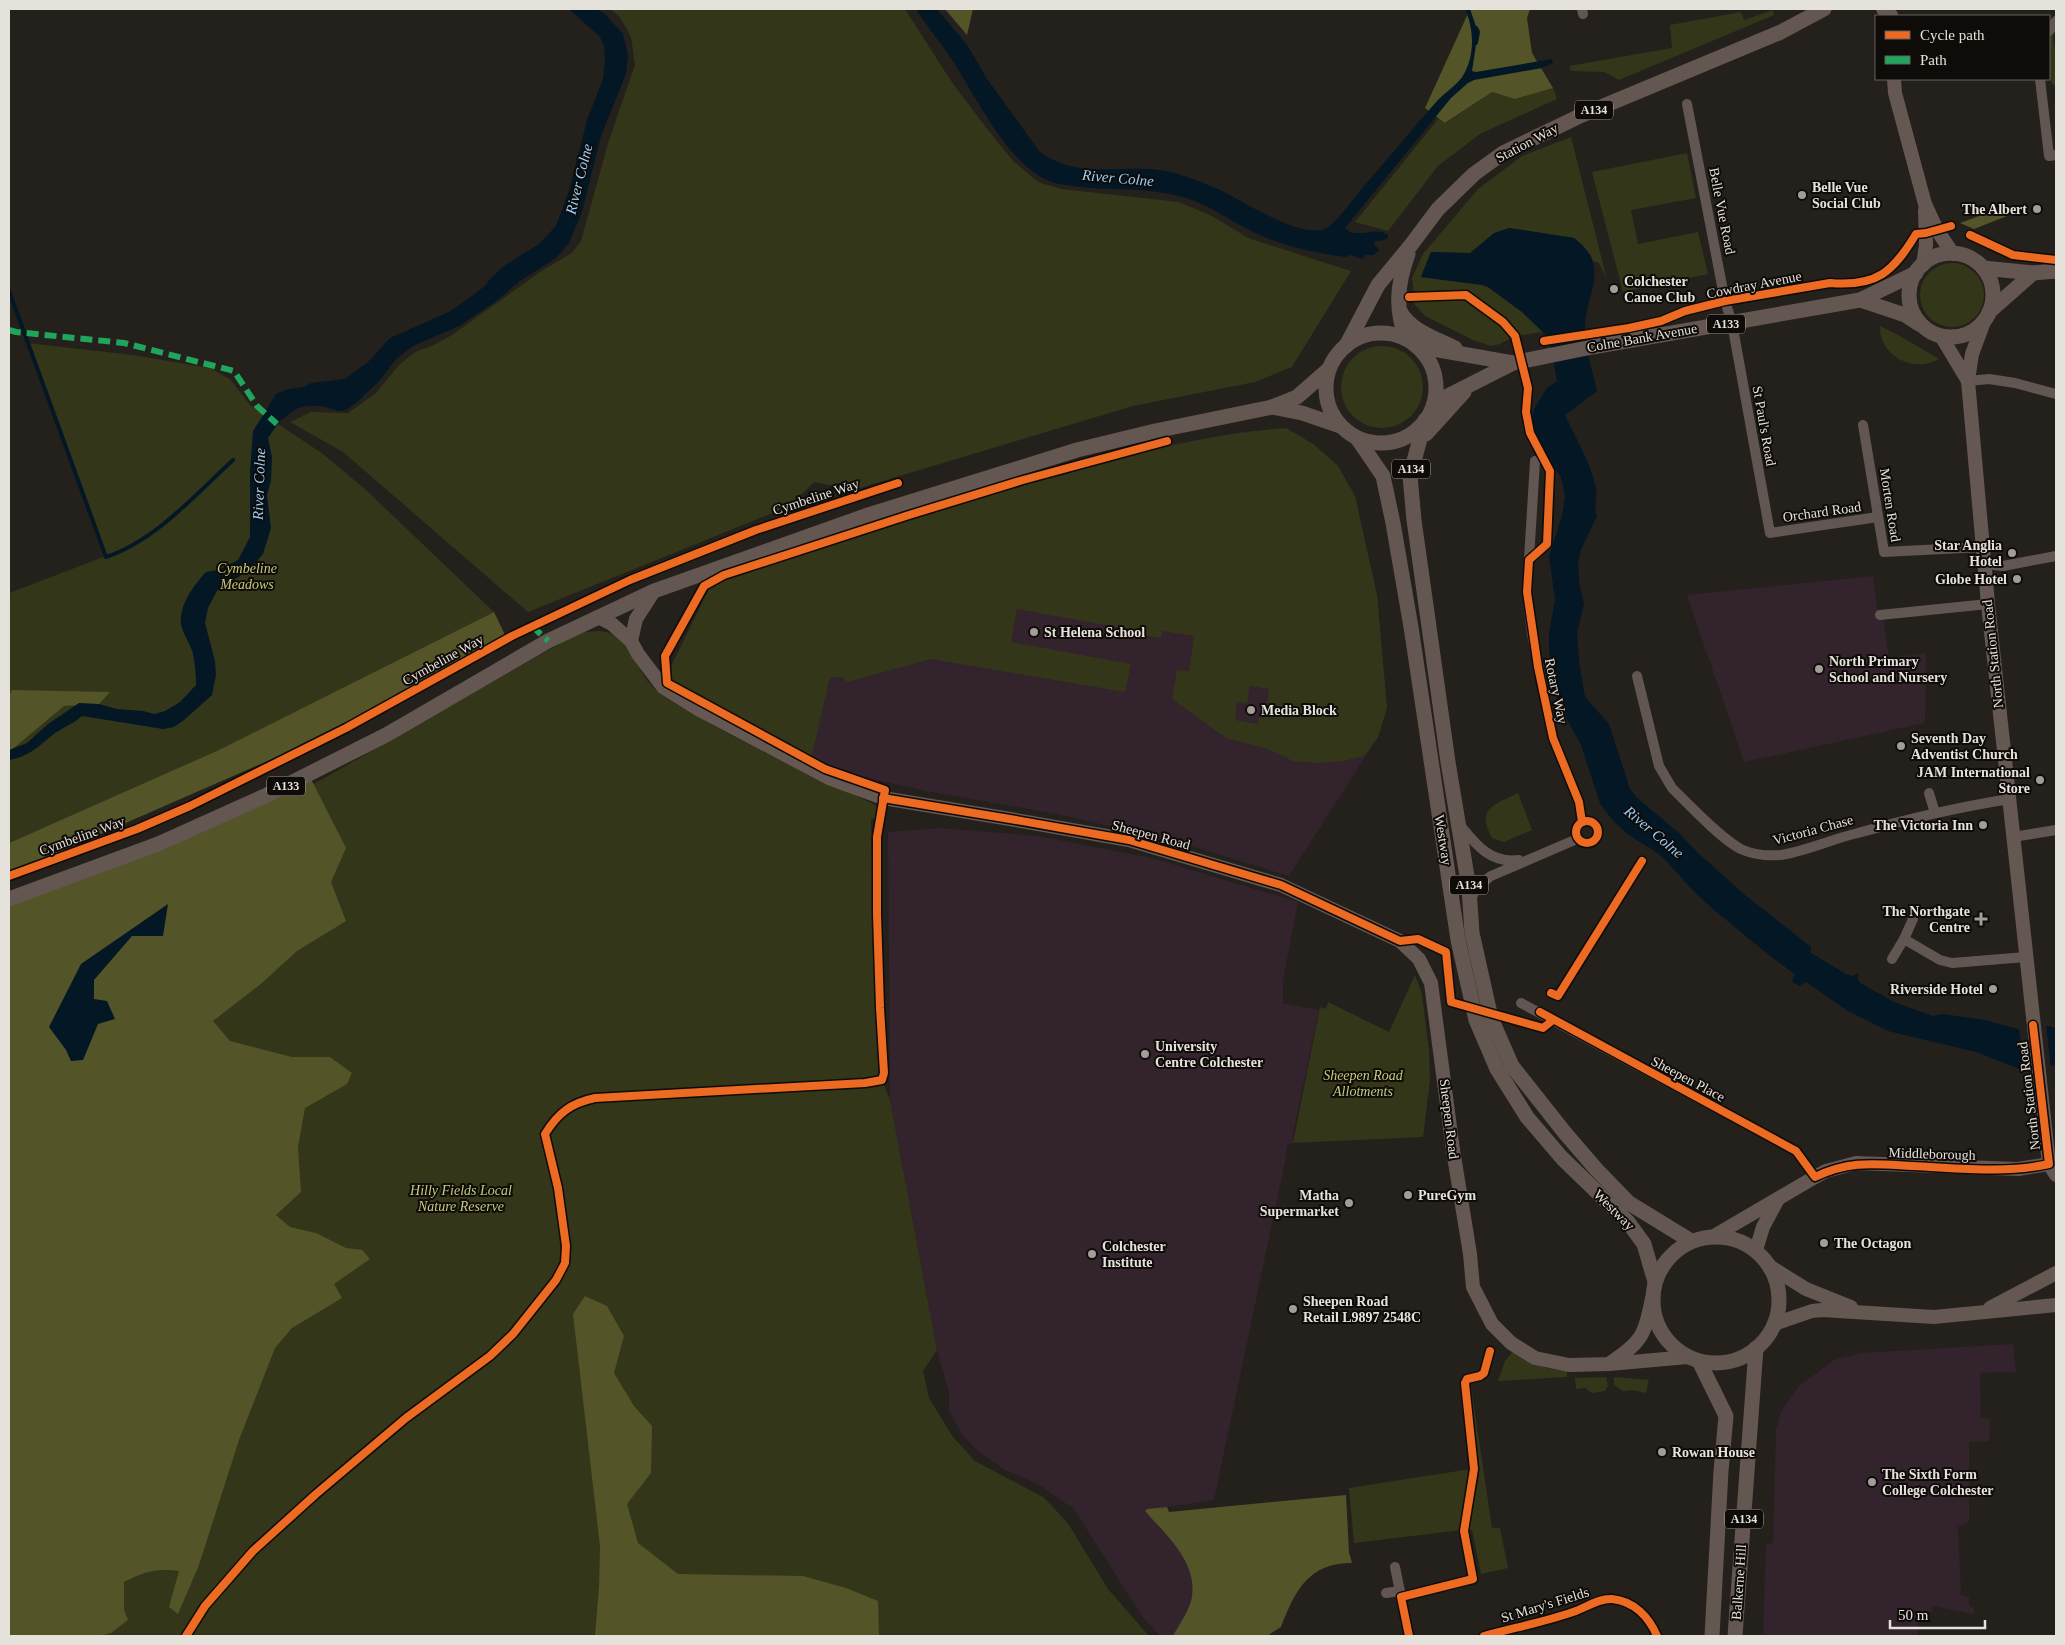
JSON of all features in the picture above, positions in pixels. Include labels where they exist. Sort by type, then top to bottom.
[{"type":"main road","name":"Station Way","points":[[1781,32],[1803,9]]},
{"type":"main road","name":"Station Way","points":[[1346,346],[1378,285],[1438,209],[1474,174],[1504,153],[1582,114],[1781,32],[1824,9]]},
{"type":"main road","name":"Station Way","points":[[1411,245],[1400,275],[1399,319],[1412,342]]},
{"type":"main road","name":"A133","points":[[1919,269],[1930,259],[1945,254],[1953,254]]},
{"type":"main road","points":[[1953,254],[1968,258],[1983,268],[2033,273],[2056,271]]},
{"type":"main road","points":[[1983,268],[1993,292],[1987,316]]},
{"type":"main road","name":"Colne Bank Avenue","points":[[1434,403],[1478,379],[1513,364],[1592,347],[1860,300],[1919,269]]},
{"type":"main road","points":[[1919,269],[1910,288],[1910,302],[1916,318],[1925,328]]},
{"type":"main road","points":[[1941,336],[1964,335],[1976,329],[1987,316],[2033,273]]},
{"type":"main road","name":"Colne Bank Avenue","points":[[1860,300],[1905,315],[1925,328]]},
{"type":"main road","points":[[1399,307],[1402,315],[1418,329],[1472,355]]},
{"type":"main road","name":"A133","points":[[1925,328],[1941,336]]},
{"type":"main road","name":"A134","points":[[1378,333],[1391,334],[1412,342],[1426,356],[1433,371],[1436,391],[1434,403],[1425,420],[1418,428],[1396,440],[1374,442],[1357,438],[1340,426],[1330,408],[1326,385],[1335,357],[1346,346],[1359,338],[1378,333]]},
{"type":"main road","name":"Colne Bank Avenue","points":[[1412,342],[1513,364]]},
{"type":"main road","name":"A133","points":[[9,899],[158,844],[267,795],[386,735],[548,641],[654,591],[865,516],[1050,458],[1156,431],[1272,407],[1297,397],[1330,369]]},
{"type":"main road","points":[[1418,447],[1440,416],[1478,379]]},
{"type":"main road","name":"A133","points":[[1272,407],[1302,413],[1340,426]]},
{"type":"main road","name":"Westway","points":[[1425,420],[1410,476],[1414,520],[1470,900],[1472,933],[1491,1018],[1512,1066],[1565,1133],[1630,1203],[1692,1241]]},
{"type":"main road","name":"Westway","points":[[1357,438],[1382,476],[1394,523],[1412,627],[1458,940],[1476,1020],[1497,1069],[1527,1117],[1562,1158],[1628,1222],[1644,1244],[1655,1282]]},
{"type":"main road","name":"A134","points":[[1714,1236],[1736,1240],[1756,1250],[1769,1266],[1777,1284],[1779,1295],[1778,1310],[1774,1324],[1764,1341],[1740,1358],[1728,1362],[1714,1363],[1694,1359],[1669,1342],[1660,1331],[1655,1318],[1652,1298],[1655,1282],[1660,1268],[1669,1256],[1692,1241],[1714,1236]]},
{"type":"main road","name":"Balkerne Hill","points":[[1735,1636],[1756,1348]]},
{"type":"main road","name":"Balkerne Hill","points":[[1694,1359],[1726,1416],[1712,1636]]},
{"type":"street","points":[[1894,80],[1895,93],[1925,204],[1937,230],[1953,254]]},
{"type":"street","points":[[2040,80],[2049,156],[2056,155]]},
{"type":"street","name":"Belle Vue Road","points":[[1687,104],[1725,301],[1732,323]]},
{"type":"street","points":[[1919,269],[1926,244],[1925,204]]},
{"type":"street","name":"North Station Road","points":[[1987,316],[1972,354],[1968,381],[1982,547],[2033,1025],[2053,1170]]},
{"type":"street","name":"St Paul's Road","points":[[1732,323],[1770,533]]},
{"type":"street","name":"North Station Road","points":[[1941,336],[1968,381]]},
{"type":"street","points":[[1968,381],[1990,379],[2015,383],[2056,394]]},
{"type":"street","name":"Morten Road","points":[[1863,425],[1884,552],[1982,547]]},
{"type":"street","name":"Rotary Way","points":[[1535,461],[1528,592],[1532,634],[1553,738],[1579,802],[1582,822]]},
{"type":"street","name":"Orchard Road","points":[[1770,533],[1878,518]]},
{"type":"street","points":[[1984,564],[2003,566],[2056,556]]},
{"type":"street","points":[[631,641],[636,618],[654,591]]},
{"type":"street","points":[[1880,614],[1988,604]]},
{"type":"street","name":"Sheepen Road","points":[[598,617],[612,624],[631,641],[638,654],[663,687],[698,709],[836,780],[883,798],[1010,818],[1129,840],[1228,868],[1281,885],[1400,941],[1419,959],[1431,983],[1452,1150],[1476,1296],[1492,1324],[1511,1343],[1535,1358],[1569,1365],[1694,1359]]},
{"type":"street","name":"Victoria Chase","points":[[1637,676],[1659,766],[1666,780],[1672,788],[1730,842],[1741,849],[1760,855],[1782,854],[1935,813],[2010,799]]},
{"type":"street","points":[[1929,793],[1935,813]]},
{"type":"street","points":[[1470,900],[1478,886],[1491,876],[1575,840],[1589,843],[1597,836],[1596,825],[1589,821],[1582,822],[1576,830],[1575,840]]},
{"type":"street","points":[[1459,823],[1482,850],[1495,858],[1509,861],[1532,858]]},
{"type":"street","points":[[2013,837],[2056,830]]},
{"type":"street","points":[[1892,959],[1913,919]]},
{"type":"street","points":[[1904,938],[1940,960],[1952,963],[2026,958]]},
{"type":"street","name":"Sheepen Place","points":[[1521,1003],[1796,1151],[1815,1177]]},
{"type":"street","name":"Middleborough","points":[[1714,1236],[1815,1177],[1856,1163],[2053,1170]]},
{"type":"street","points":[[1756,1250],[1778,1199]]},
{"type":"street","points":[[1769,1266],[1806,1289],[1873,1314]]},
{"type":"street","points":[[1980,1312],[2013,1297],[2056,1273]]},
{"type":"street","points":[[1609,1364],[1632,1349],[1642,1334],[1646,1327],[1652,1298]]},
{"type":"street","points":[[1774,1324],[1812,1311],[1836,1310],[1934,1317],[2056,1305]]},
{"type":"street","points":[[2037,1307],[2056,1315]]},
{"type":"street","points":[[1395,1567],[1409,1636]]},
{"type":"street","points":[[1386,1593],[1400,1591]]},
{"type":"street","name":"St Mary's Fields","points":[[1484,1636],[1572,1613],[1594,1603],[1611,1599],[1632,1604],[1651,1623],[1657,1636]]},
{"type":"shaded area","points":[[945,9],[973,9],[967,35]]},
{"type":"shaded area","points":[[1470,9],[1530,9],[1527,18],[1532,53],[1553,88],[1515,99],[1492,92],[1445,123],[1425,108]]},
{"type":"shaded area","points":[[2006,206],[2007,216],[1974,229],[1960,223]]},
{"type":"shaded area","name":"St Helena School","points":[[1286,428],[1313,444],[1338,466],[1355,496],[1377,595],[1387,708],[1378,737],[1289,876],[1171,840],[1057,814],[931,792],[830,770],[670,682],[669,670],[711,585],[829,544],[1157,447],[1240,432]]},
{"type":"shaded area","name":"North Primary School and Nursery","points":[[1873,576],[1877,606],[1884,623],[1889,658],[1926,653],[1925,723],[1744,762],[1687,595]]},
{"type":"shaded area","points":[[494,612],[507,639],[357,722],[9,874],[9,843],[219,750]]},
{"type":"shaded area","points":[[12,690],[110,692],[99,704],[64,706],[9,752],[9,696]]},
{"type":"shaded area","points":[[311,779],[346,848],[331,882],[346,921],[297,951],[262,983],[213,1021],[230,1041],[292,1057],[330,1057],[352,1073],[347,1084],[305,1108],[298,1147],[301,1192],[276,1215],[290,1227],[316,1233],[346,1248],[362,1250],[370,1259],[334,1284],[342,1298],[292,1328],[275,1348],[239,1440],[199,1565],[178,1614],[169,1607],[179,1571],[157,1571],[144,1573],[124,1582],[124,1610],[128,1620],[111,1633],[99,1636],[9,1636],[9,904]]},
{"type":"shaded area","name":"Colchester Institute","points":[[940,828],[1038,836],[1152,858],[1298,902],[1283,981],[1283,1003],[1319,1010],[1293,1135],[1293,1143],[1286,1146],[1286,1157],[1214,1500],[1153,1509],[1204,1582],[1182,1636],[1160,1636],[1143,1618],[1074,1509],[1039,1485],[1005,1470],[978,1451],[964,1437],[949,1411],[949,1393],[937,1350],[890,1100],[888,832]]},
{"type":"shaded area","points":[[585,1296],[607,1306],[624,1336],[614,1373],[634,1406],[652,1426],[651,1473],[627,1504],[638,1543],[678,1574],[803,1576],[846,1588],[878,1601],[879,1636],[595,1636],[600,1546],[573,1314]]},
{"type":"shaded area","name":"The Sixth Form College Colchester","points":[[2013,1344],[2016,1372],[1980,1373],[1981,1418],[1990,1419],[1989,1441],[1969,1442],[1969,1522],[1958,1527],[1961,1595],[1969,1597],[1969,1605],[1974,1608],[1974,1614],[1933,1606],[1932,1611],[1919,1614],[1917,1636],[1763,1636],[1766,1544],[1773,1543],[1776,1430],[1781,1411],[1798,1387],[1834,1360],[1861,1353]]},
{"type":"shaded area","points":[[1346,1495],[1349,1552],[1352,1563],[1337,1564],[1324,1568],[1305,1582],[1292,1602],[1281,1627],[1267,1636],[1173,1636],[1191,1601],[1193,1588],[1191,1575],[1180,1551],[1145,1511],[1147,1509],[1167,1507],[1169,1512]]},
{"type":"green space","points":[[610,9],[905,9],[951,81],[981,121],[1013,161],[1038,182],[1061,189],[1179,202],[1212,216],[1248,238],[1351,271],[1292,367],[1255,382],[1133,406],[853,490],[814,482],[790,506],[528,612],[343,452],[290,422],[311,412],[348,413],[376,393],[399,365],[415,352],[434,345],[452,335],[543,270],[572,253],[581,241],[609,140],[635,65],[631,37],[620,17]]},
{"type":"green space","points":[[1773,10],[1774,15],[1619,80],[1604,72],[1571,71],[1569,66],[1672,48],[1670,25],[1741,12],[1744,20]]},
{"type":"green space","points":[[2056,29],[2053,37],[2056,57],[2056,85],[2053,85],[2051,82],[2050,76],[2050,39]]},
{"type":"green space","points":[[1553,88],[1557,99],[1480,134],[1438,166],[1388,231],[1355,222],[1439,118],[1446,123],[1492,92],[1515,99]]},
{"type":"green space","points":[[1571,137],[1607,280],[1599,263],[1593,261],[1590,254],[1574,238],[1509,228],[1470,253],[1431,252],[1421,277],[1488,287],[1522,312],[1543,332],[1515,336],[1500,344],[1491,346],[1473,340],[1425,316],[1415,305],[1412,278],[1423,254],[1478,189],[1522,156]]},
{"type":"green space","points":[[1687,153],[1696,198],[1631,210],[1638,244],[1698,232],[1708,274],[1623,292],[1592,172]]},
{"type":"green space","points":[[1946,263],[1958,263],[1975,272],[1982,283],[1984,295],[1982,307],[1975,318],[1958,327],[1946,327],[1934,322],[1925,313],[1920,301],[1920,289],[1925,277],[1934,268]]},
{"type":"green space","points":[[1880,326],[1939,359],[1919,364],[1909,363],[1900,359],[1885,346],[1881,337]]},
{"type":"green space","name":"Cymbeline Meadows","points":[[27,343],[133,355],[210,368],[230,379],[251,406],[323,454],[366,490],[494,612],[231,745],[9,843],[9,593],[106,556]]},
{"type":"green space","points":[[1382,346],[1398,349],[1411,358],[1420,371],[1423,387],[1420,403],[1411,416],[1398,425],[1382,428],[1366,425],[1353,416],[1344,403],[1341,387],[1344,371],[1353,358],[1366,349]]},
{"type":"green space","name":"St Helena School","points":[[1286,428],[1313,444],[1338,466],[1355,496],[1377,595],[1387,708],[1378,737],[1364,756],[1343,761],[1318,763],[1293,761],[1268,749],[1226,738],[1172,699],[1177,670],[1189,671],[1194,636],[1162,631],[1161,638],[1133,633],[1133,630],[1017,609],[1011,642],[1131,664],[1125,692],[931,659],[847,682],[843,677],[830,677],[811,759],[670,682],[669,670],[711,585],[895,524],[1075,470],[1179,444]],"holes":[[[1250,686],[1269,689],[1265,718],[1259,717],[1258,724],[1235,720],[1237,702],[1247,703]]]},
{"type":"green space","name":"Hilly Fields Local Nature Reserve","points":[[600,631],[611,633],[620,638],[632,653],[647,680],[660,693],[674,702],[751,745],[880,807],[879,817],[871,819],[874,971],[882,1080],[890,1100],[937,1350],[923,1371],[929,1398],[953,1437],[975,1461],[1043,1497],[1054,1508],[1069,1525],[1108,1589],[1149,1636],[9,1636],[193,840],[321,780],[568,639],[584,632]]},
{"type":"green space","points":[[1518,793],[1532,830],[1504,842],[1492,838],[1486,820],[1487,814],[1495,805]]},
{"type":"green space","name":"Sheepen Road Allotments","points":[[1415,975],[1422,994],[1429,1051],[1430,1080],[1423,1137],[1293,1143],[1320,1007],[1326,1009],[1328,1002],[1389,1032]]},
{"type":"green space","points":[[1513,1351],[1546,1368],[1567,1371],[1567,1377],[1498,1381],[1505,1361]]},
{"type":"green space","points":[[1606,1377],[1608,1386],[1605,1391],[1592,1393],[1585,1388],[1576,1389],[1575,1378]]},
{"type":"green space","points":[[1614,1377],[1649,1380],[1646,1393],[1632,1390],[1623,1391],[1614,1385]]},
{"type":"green space","points":[[1469,1386],[1471,1386],[1492,1528],[1500,1528],[1508,1568],[1481,1574],[1472,1530],[1469,1530],[1479,1474]]},
{"type":"green space","points":[[1471,1469],[1462,1530],[1354,1543],[1349,1488]]},
{"type":"water","name":"River Colne","points":[[569,9],[597,9],[605,14],[623,34],[628,55],[626,74],[601,136],[582,212],[569,243],[556,258],[520,281],[495,302],[459,326],[413,346],[396,359],[380,380],[346,410],[339,411],[321,406],[305,406],[296,409],[280,421],[268,438],[272,457],[271,481],[267,495],[271,528],[263,554],[252,567],[237,578],[226,581],[218,589],[208,608],[205,623],[215,661],[216,675],[212,695],[174,727],[163,729],[82,716],[28,753],[9,760],[9,750],[27,743],[48,724],[79,703],[99,704],[117,709],[154,714],[165,711],[180,702],[196,685],[193,654],[181,624],[182,610],[192,589],[206,572],[218,570],[238,560],[250,537],[250,471],[253,431],[276,394],[288,389],[304,387],[311,383],[345,379],[368,362],[390,338],[449,312],[472,296],[486,285],[505,265],[539,244],[556,226],[569,191],[587,120],[603,79],[605,61],[604,46],[600,37]]},
{"type":"water","name":"River Colne","points":[[916,9],[937,9],[968,46],[985,76],[1039,151],[1055,161],[1089,169],[1160,170],[1178,174],[1219,189],[1258,211],[1285,223],[1311,230],[1322,230],[1332,224],[1437,101],[1464,74],[1472,50],[1472,33],[1465,9],[1470,9],[1478,32],[1472,71],[1476,72],[1552,59],[1553,63],[1542,68],[1474,80],[1451,98],[1345,228],[1355,233],[1383,232],[1388,235],[1388,238],[1384,240],[1375,241],[1374,244],[1379,251],[1373,255],[1366,255],[1363,259],[1350,255],[1345,257],[1308,251],[1274,241],[1207,207],[1179,196],[1149,191],[1070,186],[1055,183],[1039,176],[1024,164],[996,131],[953,61]]},
{"type":"water","name":"River Colne","points":[[1509,228],[1574,238],[1586,249],[1592,260],[1594,282],[1586,317],[1585,337],[1597,391],[1565,415],[1587,460],[1594,479],[1596,492],[1595,510],[1597,516],[1581,550],[1578,563],[1579,581],[1584,604],[1577,633],[1579,661],[1585,697],[1609,724],[1630,789],[1636,797],[1678,832],[1698,853],[1745,895],[1811,947],[1811,953],[1846,974],[1852,976],[1858,973],[1860,983],[1894,1002],[1933,1016],[1942,1014],[1985,1020],[2018,1029],[2048,1026],[2056,1028],[2056,1065],[2022,1070],[1976,1052],[1888,1031],[1848,1011],[1806,982],[1799,986],[1792,981],[1795,974],[1760,948],[1705,902],[1660,855],[1620,827],[1600,803],[1581,745],[1558,703],[1549,651],[1549,633],[1555,600],[1549,556],[1562,516],[1565,496],[1561,477],[1538,443],[1532,418],[1534,409],[1547,388],[1557,381],[1550,342],[1548,337],[1522,312],[1488,287],[1421,277],[1431,252],[1470,253],[1494,233]]},
{"type":"water","points":[[168,904],[163,936],[132,936],[94,980],[94,999],[107,1001],[115,1019],[98,1024],[83,1060],[71,1061],[66,1050],[49,1027],[81,964]]},
{"type":"pier","points":[[2046,1024],[2051,1069],[2024,1072],[2019,1027]]},
{"type":"waterway","points":[[1476,28],[1478,32],[1476,43]]},
{"type":"waterway","points":[[9,291],[106,557],[124,550],[158,528],[233,460]]},
{"type":"marked path","points":[[9,330],[124,343],[234,371],[257,406],[277,424]]},
{"type":"marked path","points":[[532,626],[548,641]]},
{"type":"cycle path","name":"Cowdray Avenue","points":[[1544,341],[1629,328],[1661,321],[1685,311],[1725,301],[1830,283],[1846,284],[1872,279],[1891,267],[1916,234],[1951,226]]},
{"type":"cycle path","points":[[1970,235],[2013,255],[2056,260]]},
{"type":"cycle path","points":[[1409,297],[1466,295],[1503,322],[1515,336],[1528,388],[1526,412],[1530,433],[1550,471],[1547,544],[1529,560],[1527,592],[1538,667],[1553,738],[1579,802],[1582,822]]},
{"type":"cycle path","points":[[186,1636],[205,1606],[253,1551],[316,1494],[406,1418],[490,1356],[513,1334],[556,1280],[565,1263],[566,1246],[558,1188],[545,1134],[555,1120],[566,1110],[586,1100],[595,1098],[865,1083],[882,1080],[884,1073],[877,914],[877,837],[885,790],[825,769],[667,683],[665,656],[704,586],[724,575],[909,515],[1023,480],[1167,441]]},
{"type":"cycle path","name":"Cymbeline Way","points":[[9,876],[137,829],[190,806],[346,728],[512,636],[630,580],[756,530],[898,483]]},
{"type":"cycle path","points":[[883,798],[1129,840],[1281,885],[1400,941],[1418,939],[1446,952],[1451,1002],[1543,1028],[1553,1020]]},
{"type":"cycle path","points":[[1587,821],[1595,824],[1598,832],[1595,840],[1587,843],[1579,840],[1576,832],[1579,824],[1587,821]]},
{"type":"cycle path","points":[[1551,993],[1558,996],[1642,861]]},
{"type":"cycle path","points":[[1540,1012],[1796,1151],[1815,1177],[1840,1168],[1863,1164],[1998,1170],[2049,1164],[2033,1025]]},
{"type":"cycle path","points":[[1409,1636],[1401,1597],[1473,1579],[1464,1531],[1474,1469],[1465,1383],[1467,1379],[1484,1373],[1490,1351]]},
{"type":"cycle path","points":[[1484,1636],[1551,1619],[1607,1599],[1620,1600],[1640,1611],[1650,1622],[1657,1636]]},
{"type":"place","name":"Belle Vue Social Club","points":[[1802,195]]},
{"type":"place","name":"The Albert","points":[[2037,209]]},
{"type":"place","name":"Colchester Canoe Club","points":[[1614,289]]},
{"type":"place","name":"Star Anglia Hotel","points":[[2012,553]]},
{"type":"place","name":"Globe Hotel","points":[[2017,579]]},
{"type":"place","name":"St Helena School","points":[[1034,632]]},
{"type":"place","name":"North Primary School and Nursery","points":[[1819,669]]},
{"type":"place","name":"Media Block","points":[[1251,710]]},
{"type":"place","name":"Seventh Day Adventist Church","points":[[1901,746]]},
{"type":"place","name":"JAM International Store","points":[[2040,780]]},
{"type":"place","name":"The Victoria Inn","points":[[1983,825]]},
{"type":"place","name":"The Northgate Centre","points":[[1981,919]]},
{"type":"place","name":"Riverside Hotel","points":[[1993,989]]},
{"type":"place","name":"University Centre Colchester","points":[[1145,1054]]},
{"type":"place","name":"PureGym","points":[[1408,1195]]},
{"type":"place","name":"Matha Supermarket","points":[[1349,1203]]},
{"type":"place","name":"The Octagon","points":[[1824,1243]]},
{"type":"place","name":"Colchester Institute","points":[[1092,1254]]},
{"type":"place","name":"Sheepen Road Retail L9897 2548C","points":[[1293,1309]]},
{"type":"place","name":"Rowan House","points":[[1662,1452]]},
{"type":"place","name":"The Sixth Form College Colchester","points":[[1872,1482]]}]
